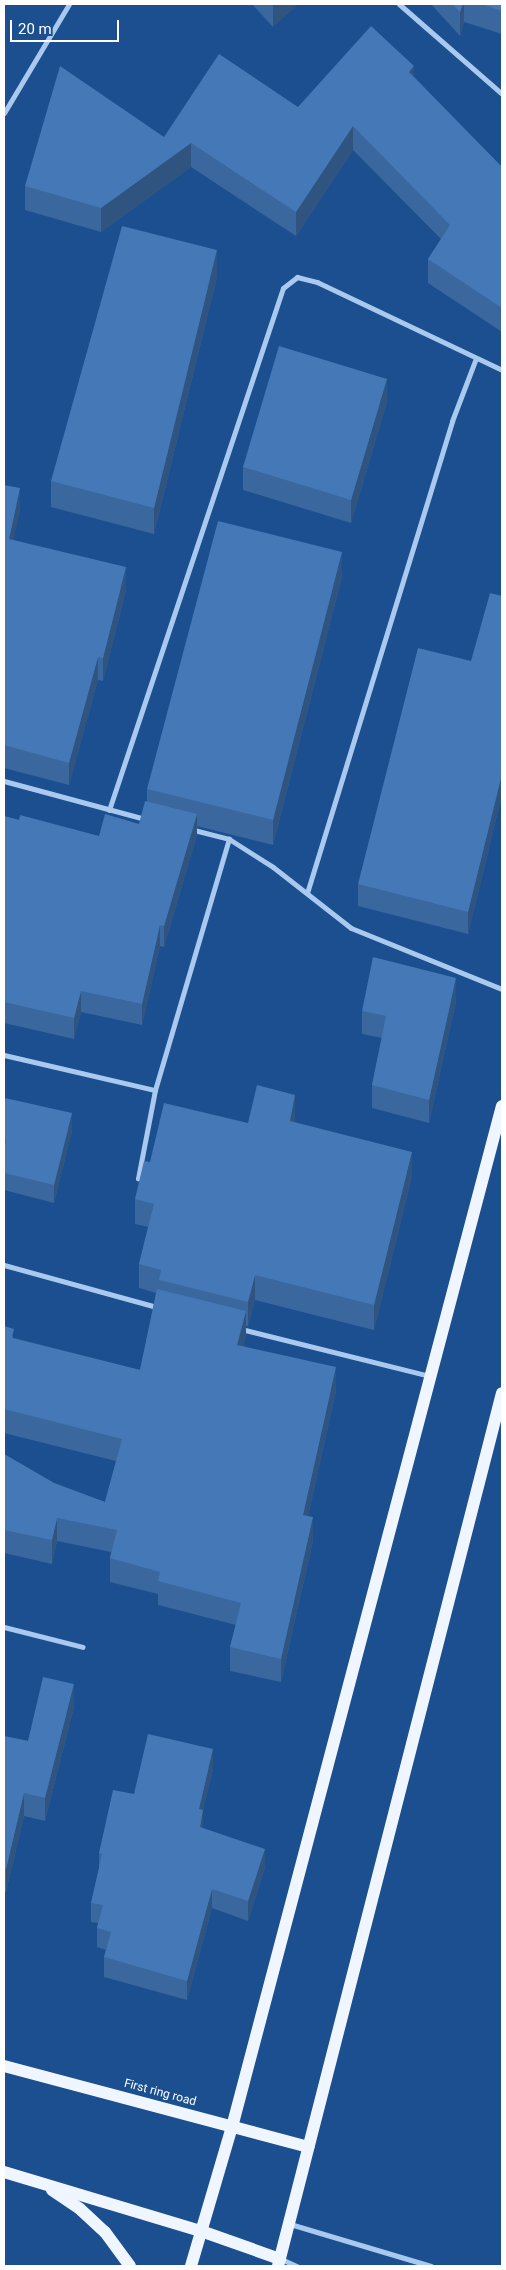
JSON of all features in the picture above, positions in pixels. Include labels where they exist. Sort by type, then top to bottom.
[{"type":"main road","points":[[191,2266],[232,2127],[502,1106]]},
{"type":"main road","points":[[4,2172],[202,2231],[279,2263],[502,1393]]},
{"type":"main road","name":"First ring road","points":[[4,2066],[308,2147]]},
{"type":"main road","points":[[22,2177],[52,2190],[80,2209],[105,2232],[130,2266]]},
{"type":"street","points":[[4,113],[69,4]]},
{"type":"street","points":[[399,4],[502,94]]},
{"type":"street","points":[[109,810],[283,288],[297,277],[317,282],[502,370]]},
{"type":"street","points":[[307,893],[452,421],[476,358]]},
{"type":"street","points":[[4,780],[155,821]]},
{"type":"street","points":[[183,828],[230,839],[307,893],[351,928],[502,989]]},
{"type":"street","points":[[138,1178],[155,1090],[230,839]]},
{"type":"street","points":[[4,1055],[155,1090]]},
{"type":"street","points":[[4,1265],[166,1310]]},
{"type":"street","points":[[232,1326],[430,1376]]},
{"type":"street","points":[[4,1626],[84,1647]]},
{"type":"street","points":[[289,2224],[431,2266]]},
{"type":"street","points":[[279,2263],[297,2266]]},
{"type":"building","points":[[452,4],[463,4],[460,12]]},
{"type":"building","points":[[481,4],[502,4],[502,11]]},
{"type":"building","points":[[371,26],[414,66],[409,72],[502,167],[502,308],[428,259],[450,225],[353,126],[296,212],[191,143],[101,208],[25,186],[60,66],[164,137],[219,54],[298,107]]},
{"type":"building","points":[[122,226],[217,250],[154,508],[51,481]]},
{"type":"building","points":[[279,346],[387,379],[351,500],[243,467]]},
{"type":"building","points":[[4,485],[20,488],[9,539],[126,567],[103,658],[98,657],[69,763],[4,745]]},
{"type":"building","points":[[218,521],[342,552],[273,820],[147,789]]},
{"type":"building","points":[[490,593],[502,596],[502,778],[468,912],[358,884],[418,648],[471,661]]},
{"type":"building","points":[[145,801],[197,814],[164,926],[160,925],[142,1004],[81,991],[74,1018],[4,1002],[4,816],[19,820],[20,815],[99,836],[105,814],[139,824]]},
{"type":"building","points":[[373,957],[456,978],[429,1100],[372,1085],[386,1016],[362,1011]]},
{"type":"building","points":[[257,1085],[295,1095],[290,1121],[412,1152],[374,1305],[255,1275],[248,1302],[159,1280],[161,1270],[139,1264],[154,1204],[135,1199],[144,1161],[150,1162],[164,1103],[248,1123]]},
{"type":"building","points":[[5,1098],[72,1113],[54,1185],[4,1173],[6,1139],[4,1139]]},
{"type":"building","points":[[157,1289],[246,1311],[237,1345],[336,1367],[303,1515],[313,1517],[281,1659],[230,1647],[241,1603],[158,1581],[160,1572],[110,1558],[117,1530],[57,1518],[52,1540],[4,1530],[4,1454],[54,1483],[105,1502],[122,1439],[4,1409],[4,1326],[14,1329],[12,1338],[140,1370]]},
{"type":"building","points":[[43,1677],[74,1684],[45,1798],[24,1793],[6,1869],[4,1868],[4,1736],[28,1741]]},
{"type":"building","points":[[148,1734],[213,1749],[199,1809],[203,1810],[200,1827],[265,1849],[248,1901],[212,1889],[187,1981],[104,1957],[111,1932],[97,1928],[103,1905],[91,1903],[102,1854],[99,1853],[113,1790],[134,1794]]}]
